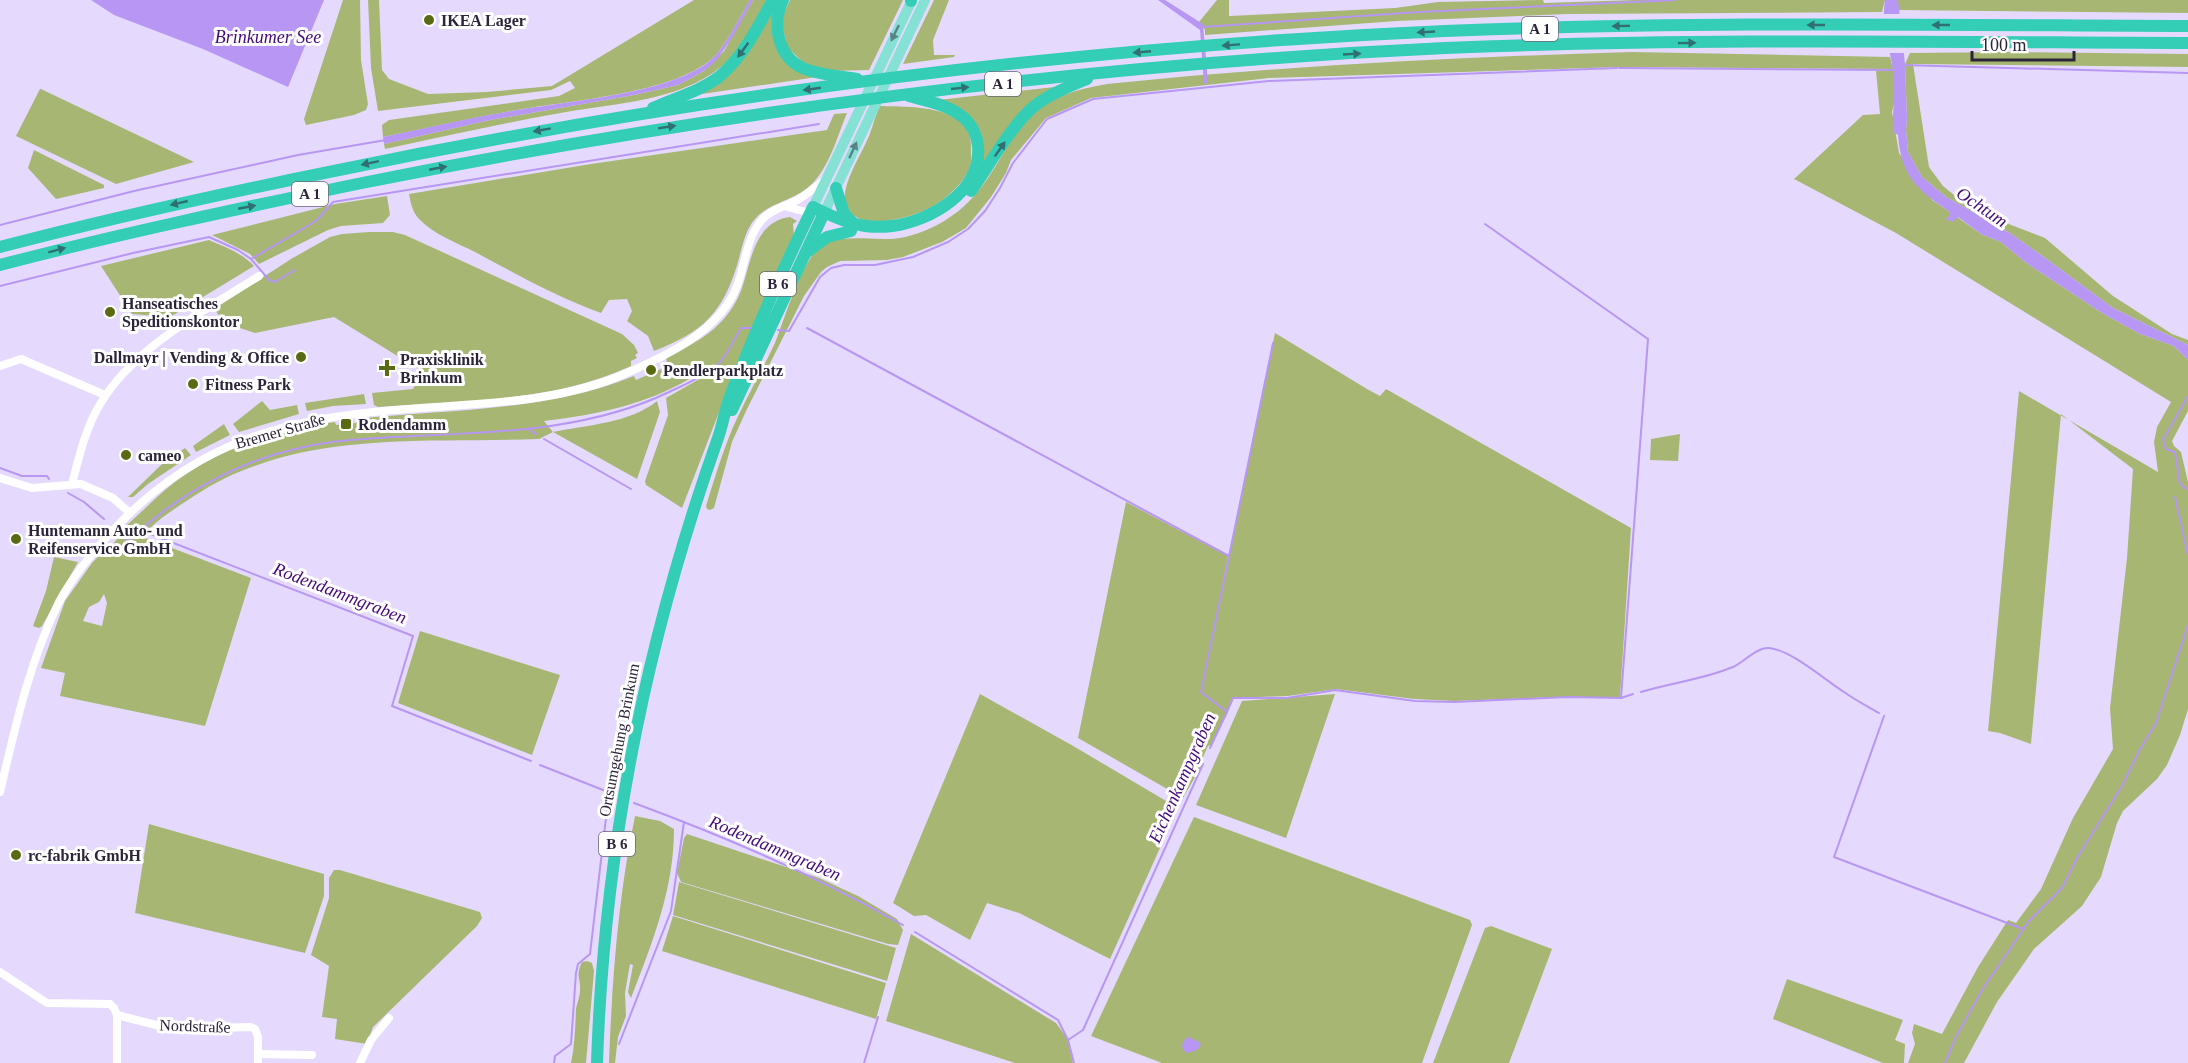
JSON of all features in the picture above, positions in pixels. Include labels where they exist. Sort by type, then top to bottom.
[{"type":"highway","points":[[637,115],[700,88],[720,76],[734,62],[754,34],[773,0]]},
{"type":"highway","points":[[783,0],[779,8],[777,31],[780,44],[792,60],[801,67],[816,72],[870,81]]},
{"type":"highway","name":"A 1","points":[[0,247],[86,225],[287,180],[448,147],[637,115],[870,81],[1056,60],[1204,47],[1443,32],[1625,26],[2188,26]]},
{"type":"highway","name":"A 1","points":[[0,265],[203,215],[525,151],[712,120],[902,94],[1104,73],[1445,48],[1629,43],[2188,43]]},
{"type":"highway","points":[[817,213],[874,234],[920,226],[954,209],[967,197],[1021,119],[1035,106],[1051,95],[1104,73]]},
{"type":"highway","points":[[804,254],[827,237],[853,228],[890,226],[920,219],[951,201],[963,190],[976,165],[977,139],[971,127],[963,117],[944,107],[902,94]]},
{"type":"highway","points":[[831,183],[844,214],[853,228]]},
{"type":"highway","name":"Ortsumgehung Brinkum","points":[[720,432],[804,254],[817,213]]},
{"type":"highway","name":"Ortsumgehung Brinkum","points":[[597,1063],[599,1011],[611,882],[637,720],[659,628],[729,397],[753,339],[817,213]]},
{"type":"main road","name":"B 6","points":[[817,213],[857,114],[911,0]]},
{"type":"main road","name":"B 6","points":[[831,183],[871,112],[925,0]]},
{"type":"street","name":"Bremer Straße","points":[[0,792],[24,692],[59,603],[91,556],[130,513],[161,486],[199,460],[241,440],[324,417],[541,396],[591,386],[630,372],[687,341],[718,317],[729,303],[738,285],[748,246],[755,230],[768,214],[831,183]]},
{"type":"street","points":[[788,204],[817,213]]},
{"type":"street","points":[[72,484],[90,422],[105,395],[147,351],[162,339],[259,276]]},
{"type":"street","points":[[0,366],[21,359],[105,395]]},
{"type":"street","points":[[0,478],[32,488],[81,484],[113,498],[130,513]]},
{"type":"street","name":"Nordstraße","points":[[0,972],[47,1003],[105,1003],[114,1008],[117,1015],[172,1029],[251,1027],[255,1029],[258,1037],[258,1058]]},
{"type":"street","points":[[117,1015],[117,1063]]},
{"type":"street","points":[[360,1063],[376,1031],[389,1018]]},
{"type":"street","points":[[258,1058],[312,1055]]},
{"type":"green space","points":[[343,0],[360,0],[361,60],[368,104],[366,110],[354,115],[306,125],[304,119]]},
{"type":"green space","points":[[368,0],[379,0],[382,70],[389,79],[428,94],[487,92],[552,86],[694,0],[750,0],[718,53],[695,70],[673,80],[620,94],[517,110],[383,137],[382,125],[389,120],[559,96],[575,88],[570,81],[551,90],[378,111],[371,68]]},
{"type":"green space","points":[[753,0],[767,0],[738,49],[713,73],[677,91],[637,101],[491,126],[385,149],[384,144],[490,120],[678,85],[704,71],[724,51]]},
{"type":"green space","points":[[790,0],[903,0],[869,70],[826,71],[806,65],[787,47],[781,19]]},
{"type":"green space","points":[[934,0],[949,0],[933,40],[934,55],[955,55],[954,57],[903,64]]},
{"type":"green space","points":[[1217,0],[1229,0],[1229,16],[1395,8],[1438,2],[1885,0],[1882,12],[1568,14],[1397,21],[1205,35],[1205,30],[1199,22]]},
{"type":"green space","points":[[1898,0],[2188,0],[2188,13],[1898,10]]},
{"type":"green space","points":[[773,7],[772,35],[780,52],[817,77],[702,94]]},
{"type":"green space","points":[[1632,52],[1890,57],[1893,69],[1619,67],[1269,78],[1091,98],[1046,118],[1011,160],[991,197],[966,228],[942,242],[903,257],[887,260],[840,261],[821,272],[804,296],[747,409],[732,442],[714,508],[707,509],[706,506],[729,437],[775,343],[802,273],[817,249],[825,243],[839,239],[904,237],[925,231],[945,221],[976,194],[1028,120],[1038,110],[1062,96],[1107,84],[1238,72],[1435,60]]},
{"type":"green space","points":[[1910,53],[2188,54],[2188,67],[1913,64],[1929,167],[1943,186],[1959,199],[1988,216],[2045,238],[2113,296],[2172,334],[2188,340],[2188,345],[2113,308],[2010,233],[1946,197],[1922,177],[1908,152],[1905,64]]},
{"type":"green space","points":[[1876,71],[1894,71],[1895,100],[1892,112],[1899,153],[1932,200],[1950,212],[1950,216],[1946,219],[1957,217],[1981,234],[2001,242],[2025,262],[2102,313],[2140,334],[2174,346],[2188,360],[2188,411],[2172,441],[2181,452],[2188,482],[2188,709],[2180,735],[2167,765],[2157,779],[2123,811],[2117,823],[2101,877],[2082,906],[2034,949],[1997,1002],[1964,1063],[1908,1063],[1915,1044],[1912,1033],[1914,1024],[1942,1034],[1978,967],[2008,920],[2016,923],[2041,889],[2073,818],[2113,749],[2110,708],[2127,558],[2133,469],[2069,420],[2158,472],[2154,442],[2157,427],[2171,402],[1896,233],[1794,179],[1863,115],[1880,114]]},
{"type":"green space","points":[[1055,87],[979,173],[982,141],[938,100]]},
{"type":"green space","points":[[40,89],[194,162],[116,184],[16,136]]},
{"type":"green space","points":[[880,106],[923,108],[951,116],[962,123],[969,134],[971,163],[959,184],[933,206],[898,219],[870,221],[858,218],[849,211],[845,193]]},
{"type":"green space","points":[[847,113],[831,154],[814,182],[800,193],[766,209],[752,223],[744,239],[732,280],[718,308],[698,328],[654,351],[648,336],[627,321],[632,311],[627,299],[609,300],[601,313],[521,277],[431,229],[415,213],[409,194],[591,164],[827,130],[834,114]]},
{"type":"green space","points":[[34,150],[104,185],[104,188],[56,199],[28,168]]},
{"type":"green space","points":[[387,196],[390,215],[383,223],[341,226],[328,230],[259,264],[250,254],[212,235],[335,204]]},
{"type":"green space","points":[[790,217],[797,221],[793,224],[794,238],[728,389],[682,508],[646,485],[645,481],[668,415],[666,398],[717,369],[714,364],[655,396],[592,414],[544,421],[553,432],[539,439],[355,444],[284,457],[249,468],[217,482],[152,526],[143,537],[251,578],[205,726],[60,696],[65,673],[41,668],[65,601],[92,563],[110,544],[112,545],[127,525],[175,482],[193,470],[231,449],[293,429],[335,422],[336,425],[356,423],[356,419],[532,403],[601,388],[634,376],[636,380],[668,366],[666,358],[714,329],[730,311],[738,297],[756,244],[762,234],[778,220]],"holes":[[[104,594],[107,603],[102,626],[83,621],[89,607],[99,602]]]},
{"type":"green space","points":[[369,232],[393,232],[405,235],[622,334],[634,345],[638,353],[635,355],[637,358],[631,361],[631,366],[571,387],[507,398],[378,407],[374,405],[372,393],[413,389],[422,371],[334,317],[255,333],[225,323],[214,309],[291,259],[330,237]]},
{"type":"green space","points":[[209,240],[239,254],[254,266],[170,317],[132,314],[101,266]]},
{"type":"green space","points":[[1275,333],[1367,389],[1380,396],[1386,389],[1631,528],[1620,697],[1454,701],[1414,699],[1336,689],[1288,696],[1233,698],[1211,745],[1208,746],[1200,764],[1202,765],[1183,798],[1078,738],[1126,502],[1228,556],[1210,651]]},
{"type":"green space","points":[[2019,391],[2061,415],[2031,744],[1988,731]]},
{"type":"green space","points":[[364,394],[366,404],[333,406],[307,411],[305,403]]},
{"type":"green space","points":[[262,401],[270,410],[297,405],[299,414],[239,432],[233,424]]},
{"type":"green space","points":[[657,401],[660,412],[637,479],[553,432],[621,419]]},
{"type":"green space","points":[[224,424],[230,435],[196,452],[193,446]]},
{"type":"green space","points":[[1680,434],[1678,461],[1650,460],[1651,439]]},
{"type":"green space","points":[[185,448],[191,455],[133,497],[128,497],[161,465]]},
{"type":"green space","points":[[54,557],[78,562],[39,628],[33,626],[46,591]]},
{"type":"green space","points":[[420,631],[560,675],[532,755],[398,703]]},
{"type":"green space","points":[[980,694],[1178,808],[1110,959],[1019,913],[987,903],[970,940],[926,915],[914,916],[893,903]]},
{"type":"green space","points":[[1335,694],[1286,838],[1196,805],[1242,701]]},
{"type":"green space","points":[[635,816],[660,821],[674,829],[673,852],[660,916],[631,998],[628,992],[633,965],[630,964],[625,993],[626,1016],[618,1037],[615,1063],[609,1063],[617,939],[624,877]]},
{"type":"green space","points":[[1194,817],[1470,920],[1472,925],[1422,1063],[1162,1063],[1091,1036]]},
{"type":"green space","points":[[149,824],[324,874],[324,896],[305,953],[135,913]]},
{"type":"green space","points":[[687,834],[819,878],[858,896],[897,919],[903,930],[898,945],[888,944],[681,882],[677,873],[684,838]]},
{"type":"green space","points":[[334,870],[480,912],[482,918],[477,926],[373,1027],[367,1044],[335,1039],[337,1019],[322,1017],[329,966],[311,955],[329,898],[329,878]]},
{"type":"green space","points":[[679,882],[896,948],[887,981],[673,915]]},
{"type":"green space","points":[[673,916],[886,983],[876,1019],[662,951]]},
{"type":"green space","points":[[1491,926],[1552,949],[1509,1063],[1433,1063],[1485,928]]},
{"type":"green space","points":[[911,934],[1056,1023],[1067,1038],[1073,1063],[1015,1063],[886,1021]]},
{"type":"green space","points":[[582,962],[592,963],[594,971],[586,1063],[571,1063],[576,1009],[580,993],[579,971]]},
{"type":"green space","points":[[1787,979],[1903,1020],[1895,1040],[1905,1044],[1904,1063],[1883,1063],[1773,1019]]},
{"type":"water","name":"Brinkumer See","points":[[91,0],[324,0],[288,87],[203,49],[114,15]]},
{"type":"water","points":[[750,0],[753,0],[716,61],[704,71],[678,85],[490,120],[384,144],[383,137],[496,114],[618,94],[673,80],[696,70],[718,53]]},
{"type":"water","points":[[1158,0],[1165,0],[1203,24],[1208,83],[1204,84],[1200,30]]},
{"type":"water","points":[[1885,0],[1898,0],[1905,64],[1908,152],[1922,177],[1946,197],[2010,233],[2113,308],[2188,345],[2188,360],[2174,346],[2140,334],[2102,313],[2025,262],[2001,242],[1981,234],[1958,217],[1953,222],[1945,219],[1950,216],[1950,212],[1928,196],[1913,181],[1903,161],[1898,135],[1893,132],[1894,79],[1885,27]]},
{"type":"water","points":[[1188,1037],[1201,1045],[1197,1050],[1187,1053],[1183,1050],[1182,1045]]},
{"type":"pier","points":[[1880,14],[1901,14],[1907,53],[1887,53]]},
{"type":"waterway","points":[[1202,27],[1419,12],[1675,0]]},
{"type":"waterway","points":[[1903,65],[2188,73]]},
{"type":"waterway","points":[[778,330],[789,331],[820,277],[831,268],[844,265],[875,265],[913,257],[948,242],[968,229],[985,211],[1013,163],[1047,119],[1093,99],[1269,81],[1617,68]]},
{"type":"waterway","points":[[1619,68],[1895,70]]},
{"type":"waterway","points":[[251,259],[316,221],[333,202],[819,124]]},
{"type":"waterway","points":[[0,225],[134,191],[298,155],[386,140]]},
{"type":"waterway","points":[[1485,224],[1648,339],[1621,698]]},
{"type":"waterway","points":[[0,286],[209,237],[238,250],[251,259],[269,280],[275,282],[295,270]]},
{"type":"waterway","points":[[140,530],[175,503],[232,470],[295,449],[357,440],[534,428],[603,416],[637,406],[687,384],[711,370],[720,363],[741,328],[751,328]]},
{"type":"waterway","points":[[807,328],[1229,556]]},
{"type":"waterway","name":"Eichenkampgraben","points":[[1210,748],[1227,712],[1201,692],[1273,343]]},
{"type":"waterway","points":[[2188,396],[2163,440],[2166,449],[2175,452],[2180,484],[2188,490]]},
{"type":"waterway","points":[[528,429],[536,434]]},
{"type":"waterway","points":[[544,439],[631,489]]},
{"type":"waterway","name":"Rodendammgraben","points":[[0,468],[22,476],[47,476],[49,479]]},
{"type":"waterway","name":"Rodendammgraben","points":[[68,493],[84,502],[104,519]]},
{"type":"waterway","points":[[2175,497],[2188,555]]},
{"type":"waterway","name":"Rodendammgraben","points":[[122,536],[129,542],[140,530],[413,636],[392,706],[531,761]]},
{"type":"waterway","points":[[1945,1063],[1956,1037],[1982,990],[2029,921],[2062,888],[2077,858],[2122,786],[2156,723],[2188,625]]},
{"type":"waterway","points":[[1641,692],[1722,671],[1737,665],[1764,648],[1769,648],[1787,654],[1879,713]]},
{"type":"waterway","points":[[1227,712],[1233,698],[1287,698],[1335,690],[1415,701],[1454,702],[1568,697],[1621,698],[1633,694]]},
{"type":"waterway","points":[[1884,716],[1834,857],[2023,929]]},
{"type":"waterway","name":"Eichenkampgraben","points":[[1068,1040],[1083,1030],[1203,764]]},
{"type":"waterway","name":"Rodendammgraben","points":[[540,765],[613,794]]},
{"type":"waterway","points":[[554,1063],[555,1056],[571,1044],[576,973],[578,964],[590,954],[609,792]]},
{"type":"waterway","name":"Rodendammgraben","points":[[634,803],[771,858],[903,925]]},
{"type":"waterway","points":[[619,1044],[671,911],[684,822]]},
{"type":"waterway","name":"Rodendammgraben","points":[[915,932],[1058,1020],[1068,1040],[1074,1063]]},
{"type":"waterway","points":[[864,1063],[878,1017]]},
{"type":"place","name":"IKEA Lager","points":[[429,20]]},
{"type":"place","name":"Hanseatisches Speditionskontor","points":[[110,312]]},
{"type":"place","name":"Dallmayr | Vending & Office","points":[[301,357]]},
{"type":"place","name":"Praxisklinik Brinkum","points":[[387,368]]},
{"type":"place","name":"Pendlerparkplatz","points":[[651,370]]},
{"type":"place","name":"Fitness Park","points":[[193,384]]},
{"type":"place","name":"Rodendamm","points":[[346,424]]},
{"type":"place","name":"cameo","points":[[126,455]]},
{"type":"place","name":"Huntemann Auto- und Reifenservice GmbH","points":[[16,539]]},
{"type":"place","name":"rc-fabrik GmbH","points":[[16,855]]},
{"type":"water label","name":"Ochtum","points":[[1982,207]]}]
